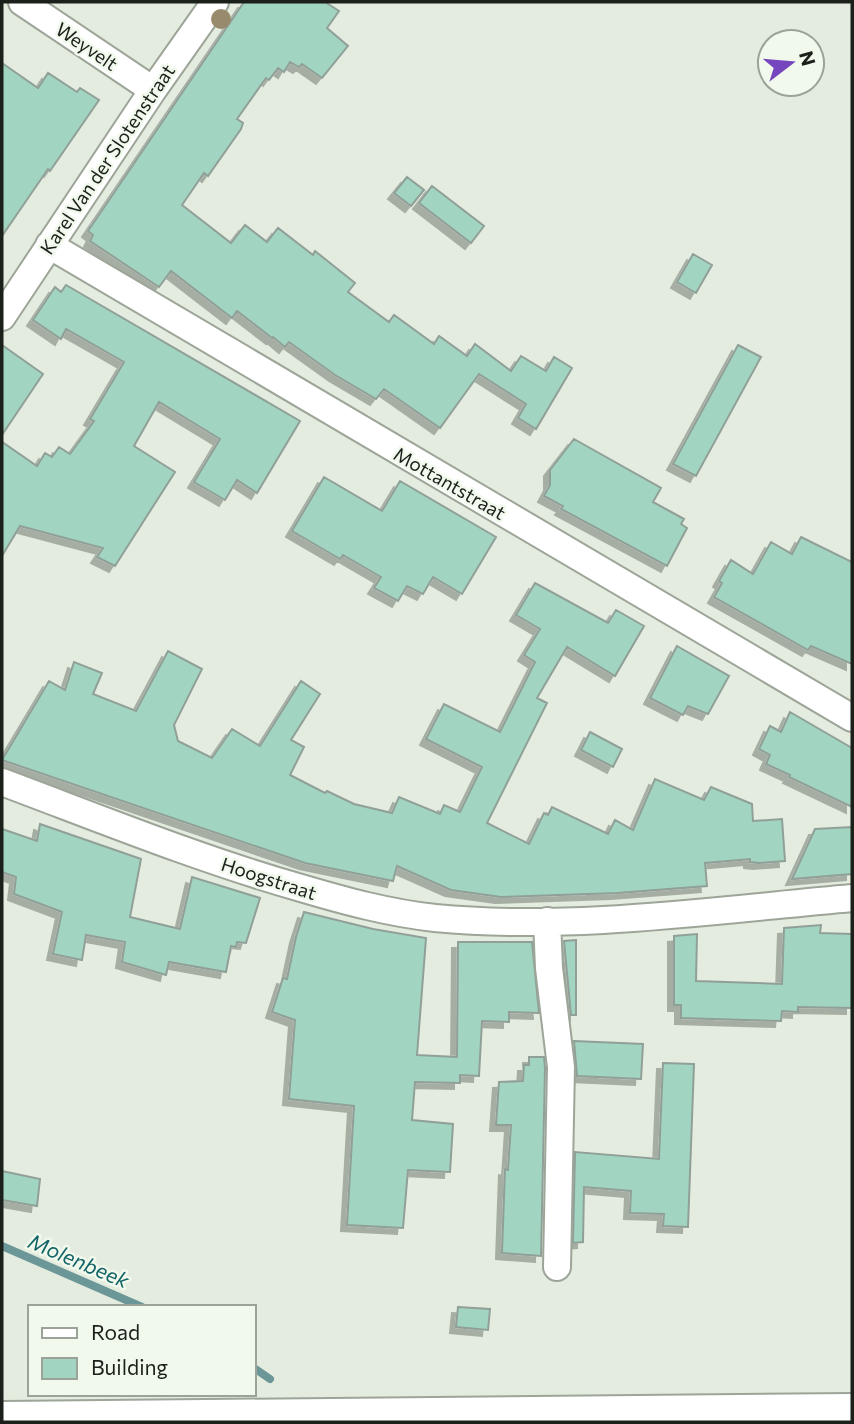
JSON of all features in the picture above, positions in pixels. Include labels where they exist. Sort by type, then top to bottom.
[{"type":"main road","points":[[2,1421],[852,1413]]},
{"type":"street","name":"Weyvelt","points":[[22,2],[153,90]]},
{"type":"street","name":"Karel Van der Slotenstraat","points":[[2,317],[215,2]]},
{"type":"street","name":"Mottantstraat","points":[[49,245],[852,718]]},
{"type":"street","name":"Hoogstraat","points":[[2,782],[249,873],[364,906],[434,918],[547,921],[630,917],[852,898]]},
{"type":"street","points":[[547,921],[549,968],[561,1067],[557,1267]]},
{"type":"building","points":[[244,2],[325,2],[339,11],[327,28],[348,46],[322,78],[302,64],[299,67],[290,62],[284,72],[278,68],[269,80],[266,78],[237,119],[243,123],[241,129],[208,176],[204,173],[182,205],[231,243],[245,225],[267,242],[278,228],[313,255],[315,251],[355,283],[348,292],[389,322],[394,315],[434,344],[439,336],[467,356],[475,344],[511,371],[521,356],[546,371],[554,357],[572,368],[536,429],[518,418],[526,404],[479,374],[440,428],[384,389],[376,399],[335,375],[289,342],[285,347],[237,311],[232,318],[171,271],[159,287],[90,241],[93,235],[88,231]]},
{"type":"building","points":[[2,63],[38,88],[48,73],[77,92],[80,88],[99,100],[2,236]]},
{"type":"building","points":[[407,177],[424,190],[411,206],[394,193]]},
{"type":"building","points":[[432,186],[484,226],[471,243],[419,203]]},
{"type":"building","points":[[693,254],[712,265],[696,293],[677,282]]},
{"type":"building","points":[[66,285],[300,421],[257,493],[237,480],[225,500],[194,482],[220,439],[159,402],[134,446],[175,472],[115,566],[97,557],[103,548],[20,526],[2,556],[2,442],[37,466],[45,453],[52,457],[59,447],[70,454],[94,421],[90,419],[124,362],[66,329],[61,339],[33,320],[55,287],[61,292]]},
{"type":"building","points":[[2,345],[43,374],[2,435]]},
{"type":"building","points":[[738,345],[761,357],[696,476],[673,464]]},
{"type":"building","points":[[574,439],[661,488],[653,502],[684,519],[681,524],[687,528],[667,566],[561,509],[563,506],[544,496],[550,485],[550,470]]},
{"type":"building","points":[[324,477],[382,511],[400,481],[496,537],[462,594],[433,577],[423,594],[407,586],[398,601],[374,588],[381,577],[343,555],[340,559],[292,531]]},
{"type":"building","points":[[801,537],[852,562],[852,664],[811,646],[808,650],[714,597],[722,583],[719,581],[731,560],[753,574],[771,542],[792,554]]},
{"type":"building","points":[[535,583],[608,623],[616,610],[644,626],[615,676],[567,647],[537,698],[547,703],[487,823],[529,844],[544,813],[548,815],[552,807],[608,834],[615,820],[633,830],[655,779],[704,800],[711,787],[752,804],[753,821],[782,819],[785,861],[759,863],[750,862],[750,859],[705,863],[707,886],[617,893],[501,897],[451,890],[397,866],[393,881],[305,863],[2,760],[49,681],[65,690],[74,662],[102,673],[93,694],[136,711],[168,651],[202,669],[174,725],[178,741],[212,758],[232,729],[260,746],[301,681],[320,694],[291,740],[304,747],[290,775],[354,804],[392,813],[399,797],[440,814],[444,805],[460,812],[482,767],[426,739],[444,704],[500,732],[535,662],[524,655],[540,629],[516,615]]},
{"type":"building","points":[[677,646],[729,676],[708,714],[688,706],[683,715],[650,698]]},
{"type":"building","points":[[790,712],[852,748],[852,807],[766,764],[770,755],[759,749],[770,726],[781,732]]},
{"type":"building","points":[[590,732],[622,749],[613,767],[581,750]]},
{"type":"building","points":[[40,824],[141,859],[130,917],[180,929],[192,877],[260,898],[246,943],[237,942],[236,947],[231,946],[226,972],[169,962],[166,975],[122,962],[125,942],[86,935],[82,960],[53,954],[62,912],[14,894],[16,877],[2,872],[2,829],[37,841]]},
{"type":"building","points":[[852,827],[852,874],[792,879],[815,829]]},
{"type":"building","points":[[304,912],[373,929],[426,938],[417,1055],[457,1057],[458,942],[532,942],[539,1013],[509,1012],[509,1022],[482,1021],[479,1076],[460,1075],[460,1083],[415,1082],[412,1120],[453,1124],[450,1172],[408,1170],[403,1228],[347,1225],[354,1106],[289,1099],[295,1020],[272,1012],[283,978],[287,979]]},
{"type":"building","points":[[821,925],[820,933],[852,934],[852,1008],[798,1007],[798,1012],[782,1011],[781,1021],[681,1018],[681,1005],[674,1005],[674,936],[697,934],[696,981],[782,984],[784,928]]},
{"type":"building","points":[[576,940],[576,1015],[571,1015],[564,941]]},
{"type":"building","points":[[574,1041],[643,1044],[641,1079],[577,1076]]},
{"type":"building","points":[[529,1057],[544,1057],[545,1068],[541,1256],[502,1253],[505,1169],[508,1170],[511,1125],[496,1125],[499,1082],[523,1081],[524,1065],[529,1065]]},
{"type":"building","points":[[663,1063],[694,1064],[688,1227],[663,1226],[664,1214],[630,1213],[631,1191],[584,1187],[583,1242],[573,1243],[575,1152],[659,1159]]},
{"type":"building","points":[[2,1171],[40,1179],[37,1206],[2,1200]]},
{"type":"building","points":[[458,1307],[490,1309],[488,1330],[456,1327]]},
{"type":"waterway","name":"Molenbeek","points":[[2,1246],[137,1305]]},
{"type":"waterway","name":"Molenbeek","points":[[256,1369],[270,1379]]}]
